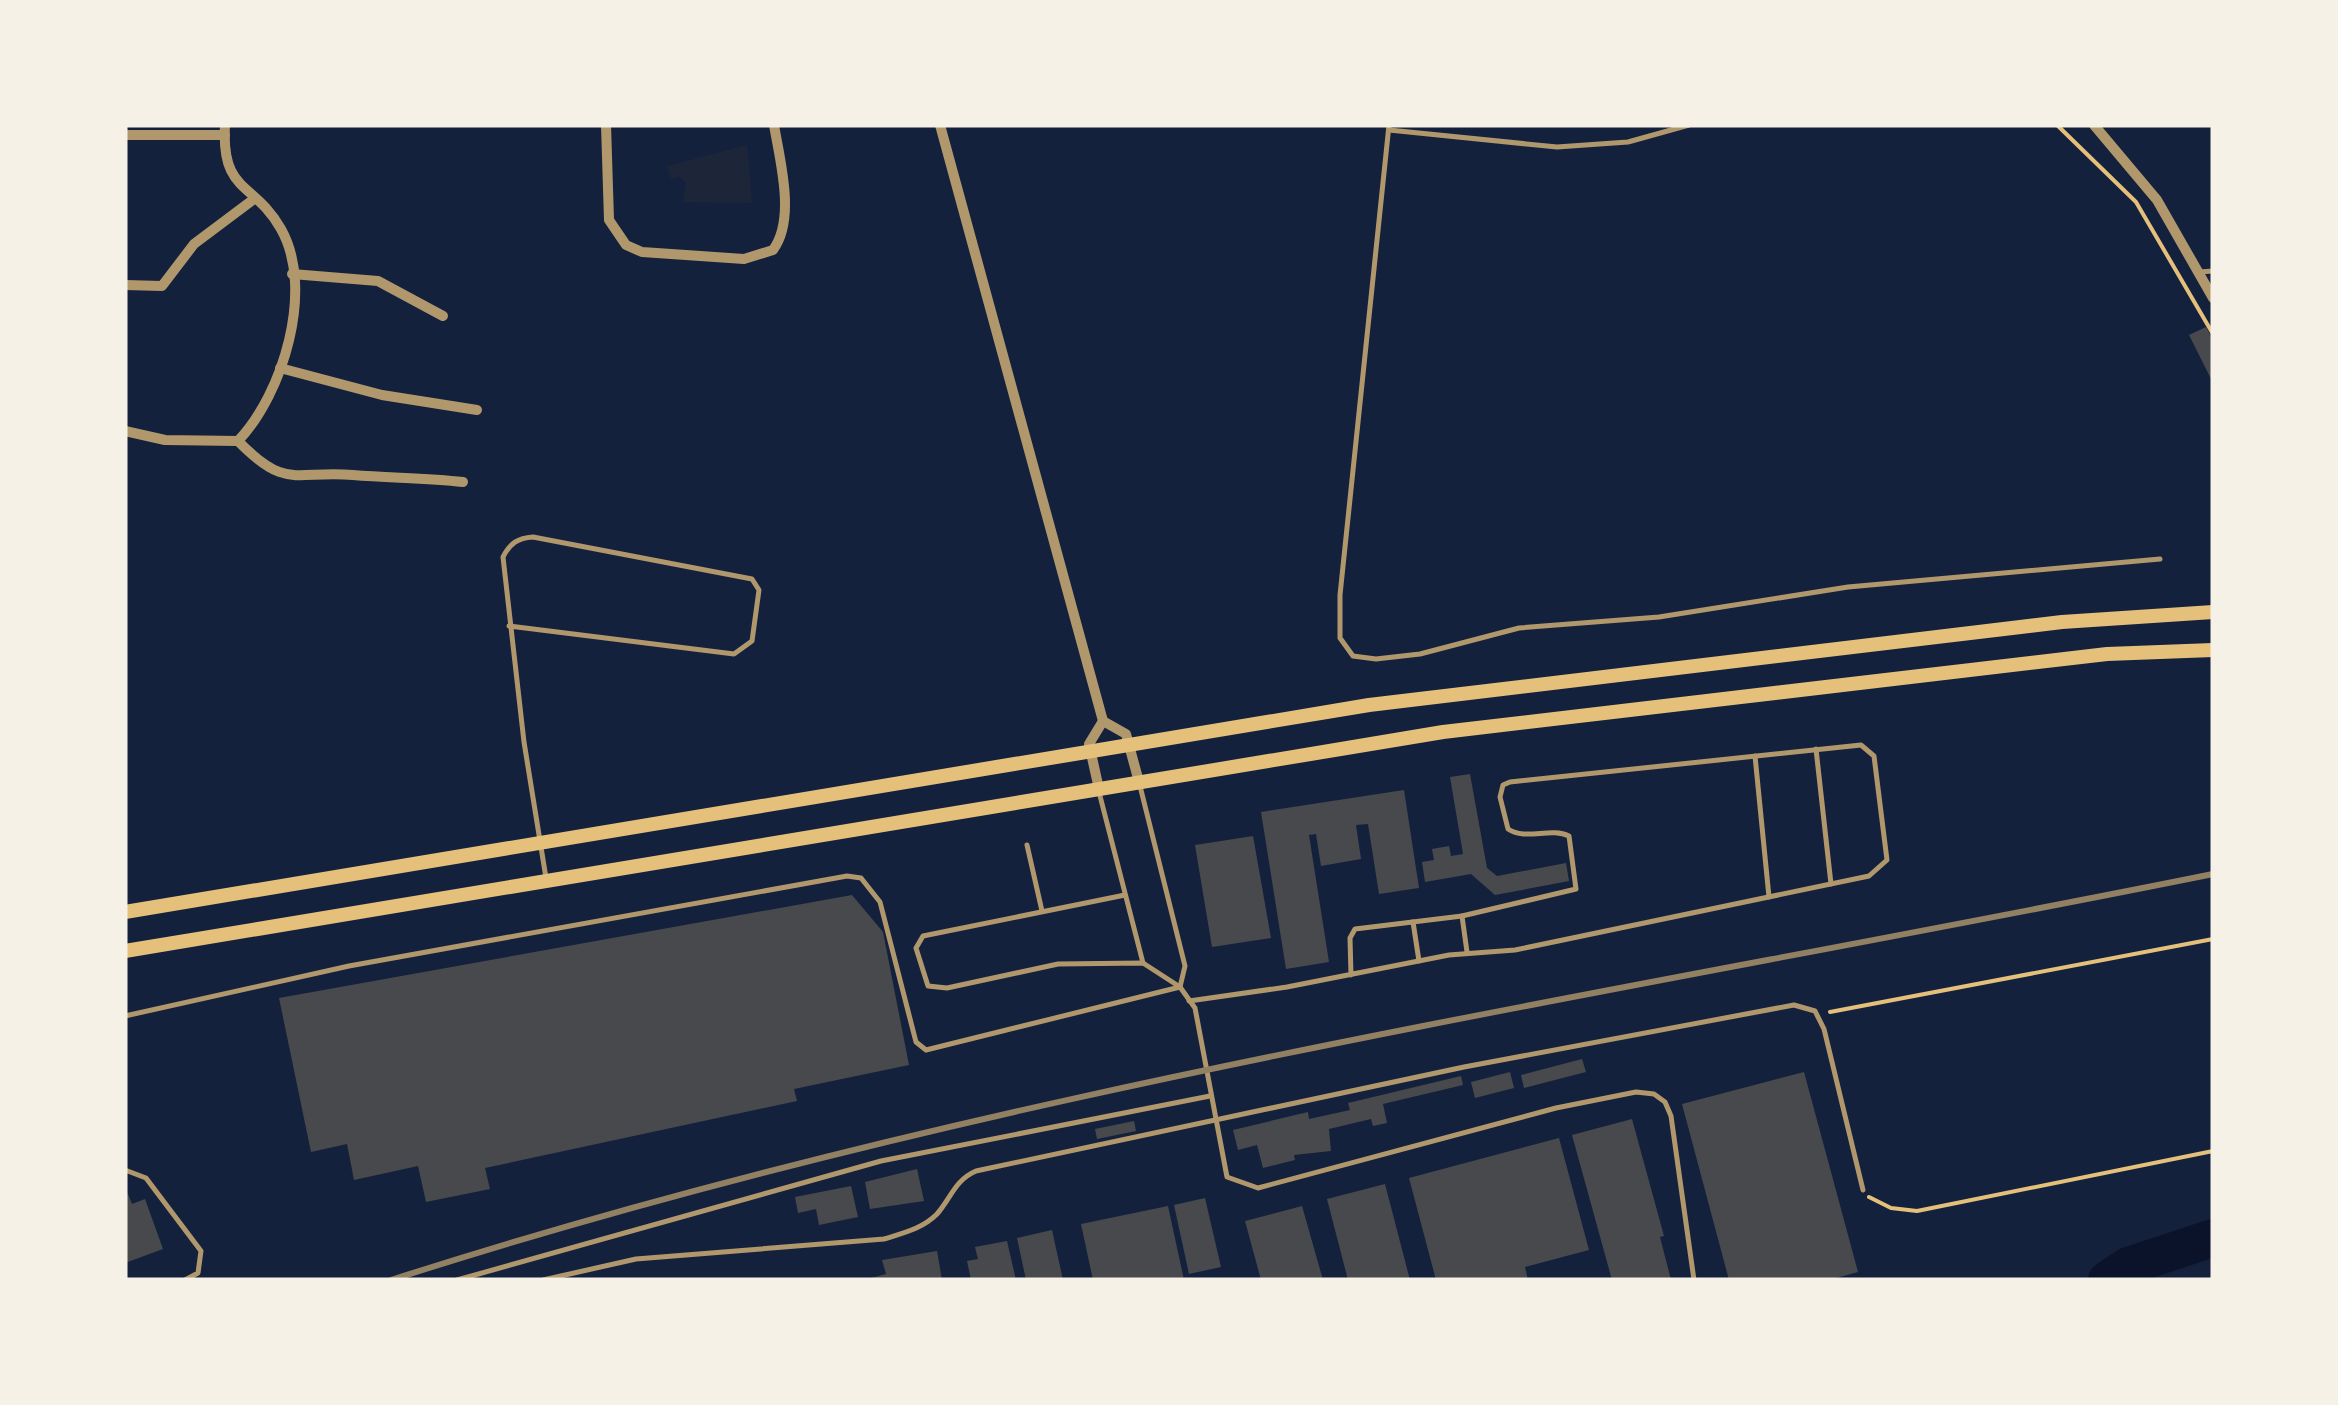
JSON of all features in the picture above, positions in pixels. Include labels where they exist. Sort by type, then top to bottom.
[{"type":"main road","points":[[125,912],[1129,744],[1590,675],[2062,622],[2213,612]]},
{"type":"main road","points":[[125,951],[1518,723],[2107,654],[2213,650]]},
{"type":"street","points":[[606,125],[608,212],[620,239],[642,252],[744,260],[773,250],[781,235],[784,182],[774,125]]},
{"type":"street","points":[[940,125],[1103,721],[1126,734],[1139,782]]},
{"type":"street","points":[[2094,125],[2157,200],[2213,298]]},
{"type":"street","points":[[125,135],[225,130],[226,163],[280,229],[292,274],[296,312],[280,368],[238,440]]},
{"type":"street","points":[[125,285],[162,286],[194,244],[254,199]]},
{"type":"street","points":[[292,274],[378,282],[443,316]]},
{"type":"street","points":[[280,368],[382,395],[477,410]]},
{"type":"street","points":[[125,431],[165,440],[238,440],[258,462],[290,476],[348,474],[388,481],[420,478],[463,482]]},
{"type":"street","points":[[1099,789],[1090,744],[1103,721]]},
{"type":"lane","points":[[1689,125],[1628,142],[1557,147],[1389,128],[1340,596],[1340,638],[1353,656],[1404,657],[1519,628],[1659,617],[1848,587],[2160,560]]},
{"type":"lane","points":[[2199,272],[2213,271]]},
{"type":"lane","points":[[509,626],[734,654],[752,641],[759,590],[752,579],[527,538],[513,542],[504,557],[509,626],[546,881]]},
{"type":"lane","points":[[1189,1001],[1352,974],[1466,953],[1532,947],[1870,876],[1887,860],[1871,752],[1861,745],[1816,749],[1518,780],[1503,785],[1500,798],[1508,829],[1519,834],[1556,831],[1569,836],[1578,884],[1569,892],[1462,916],[1352,932],[1352,974]]},
{"type":"lane","points":[[1816,749],[1831,884]]},
{"type":"lane","points":[[1755,756],[1769,897]]},
{"type":"lane","points":[[1139,782],[1185,966],[1180,988]]},
{"type":"lane","points":[[1099,789],[1143,964]]},
{"type":"lane","points":[[1027,845],[1042,911]]},
{"type":"lane","points":[[125,1016],[349,966],[847,876],[862,878],[880,902],[916,1042],[926,1050],[1180,988]]},
{"type":"lane","points":[[1125,895],[924,936],[916,948],[924,980],[928,986],[947,988],[1058,964],[1143,964],[1180,988],[1195,1008],[1227,1177],[1258,1188],[1556,1108],[1636,1092],[1654,1094],[1665,1102],[1671,1116],[1694,1280]]},
{"type":"lane","points":[[1462,916],[1466,953]]},
{"type":"lane","points":[[1413,922],[1419,961]]},
{"type":"lane","points":[[542,1280],[636,1259],[884,1238],[924,1224],[939,1212],[958,1182],[976,1171],[1794,1005],[1816,1015],[1863,1190]]},
{"type":"lane","points":[[456,1280],[881,1161],[1210,1096]]},
{"type":"lane","points":[[125,1170],[146,1178],[201,1250],[198,1273],[185,1280]]},
{"type":"path","points":[[2057,125],[2136,202],[2213,334]]},
{"type":"path","points":[[1816,1015],[2213,939]]},
{"type":"path","points":[[1863,1190],[1874,1202],[1917,1211],[2213,1151]]},
{"type":"shaded area","points":[[747,145],[752,203],[683,202],[686,183],[680,177],[671,179],[667,166]]},
{"type":"building","points":[[2206,327],[2213,340],[2213,383],[2189,335]]},
{"type":"building","points":[[1470,774],[1487,868],[1497,876],[1566,863],[1569,881],[1495,895],[1471,874],[1425,882],[1422,862],[1434,860],[1432,849],[1449,846],[1451,856],[1463,854],[1450,777]]},
{"type":"building","points":[[1404,790],[1419,888],[1379,894],[1368,824],[1356,825],[1361,859],[1321,866],[1316,834],[1309,835],[1329,962],[1286,969],[1261,812]]},
{"type":"building","points":[[1253,836],[1271,938],[1212,947],[1195,845]]},
{"type":"building","points":[[852,895],[883,932],[909,1065],[794,1089],[797,1101],[485,1168],[490,1189],[426,1202],[418,1166],[354,1180],[347,1144],[311,1152],[279,998]]},
{"type":"building","points":[[1582,1059],[1586,1072],[1524,1088],[1521,1075]]},
{"type":"building","points":[[1510,1072],[1514,1088],[1475,1098],[1471,1082]]},
{"type":"building","points":[[1804,1072],[1858,1272],[1829,1280],[1729,1280],[1682,1104]]},
{"type":"building","points":[[1461,1076],[1463,1085],[1383,1104],[1387,1123],[1373,1126],[1371,1119],[1329,1129],[1331,1151],[1294,1155],[1295,1160],[1263,1168],[1257,1145],[1238,1150],[1233,1130],[1308,1112],[1309,1119],[1350,1110],[1348,1103]]},
{"type":"building","points":[[1632,1119],[1664,1236],[1660,1237],[1671,1280],[1612,1280],[1572,1135]]},
{"type":"building","points":[[1134,1121],[1136,1131],[1097,1139],[1095,1129]]},
{"type":"building","points":[[1559,1138],[1589,1250],[1525,1267],[1528,1280],[1436,1280],[1409,1178]]},
{"type":"building","points":[[917,1169],[924,1201],[870,1209],[865,1182]]},
{"type":"building","points":[[1385,1184],[1410,1280],[1348,1280],[1327,1199]]},
{"type":"building","points":[[851,1186],[858,1217],[819,1225],[816,1209],[798,1213],[795,1197]]},
{"type":"building","points":[[125,1187],[132,1204],[145,1199],[163,1249],[125,1263]]},
{"type":"building","points":[[1205,1198],[1221,1267],[1189,1274],[1174,1205]]},
{"type":"building","points":[[1168,1206],[1184,1280],[1093,1280],[1081,1224]]},
{"type":"building","points":[[1302,1206],[1323,1280],[1261,1280],[1245,1221]]},
{"type":"building","points":[[1052,1230],[1063,1280],[1026,1280],[1017,1238]]},
{"type":"building","points":[[1007,1241],[1016,1280],[971,1280],[967,1261],[978,1259],[975,1247]]},
{"type":"building","points":[[937,1251],[942,1280],[864,1280],[886,1274],[882,1260]]},
{"type":"waterway","points":[[2107,1280],[2128,1266],[2213,1238]]},
{"type":"railway","points":[[391,1280],[614,1213],[840,1153],[1067,1100],[1525,1006],[2213,874]]}]
